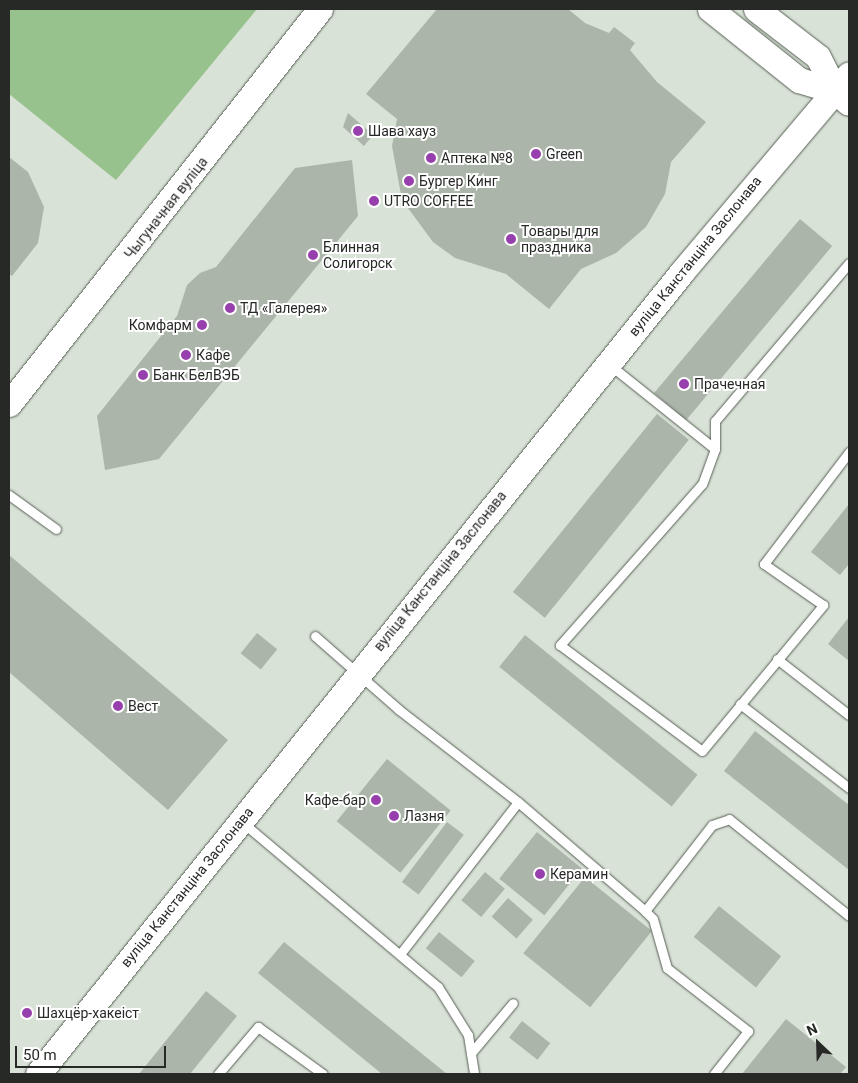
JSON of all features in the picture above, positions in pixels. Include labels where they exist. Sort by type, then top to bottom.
[{"type":"main road","name":"Чыгуначная вуліца","points":[[9,404],[148,231],[320,9]]},
{"type":"main road","points":[[710,9],[799,80],[845,89]]},
{"type":"main road","points":[[756,9],[818,56],[845,89]]},
{"type":"main road","name":"вуліца Канстанціна Заслонава","points":[[38,1074],[786,144],[845,89]]},
{"type":"lane","points":[[849,263],[715,421],[715,449],[702,484],[560,645],[702,751],[777,658],[823,606],[764,564],[849,452]]},
{"type":"lane","points":[[608,363],[715,449]]},
{"type":"lane","points":[[9,495],[56,529]]},
{"type":"lane","points":[[315,636],[360,672],[398,709],[518,802],[653,919],[668,968],[748,1031],[714,1074]]},
{"type":"lane","points":[[777,658],[849,715]]},
{"type":"lane","points":[[740,704],[848,786]]},
{"type":"lane","points":[[400,954],[518,802]]},
{"type":"lane","points":[[645,911],[712,825],[729,819],[849,916]]},
{"type":"lane","points":[[240,821],[438,987],[468,1035],[474,1074]]},
{"type":"lane","points":[[472,1053],[513,1004]]},
{"type":"lane","points":[[218,1074],[258,1027],[322,1074]]},
{"type":"green space","points":[[9,9],[257,9],[116,180],[9,94]]},
{"type":"building","name":"Green","points":[[437,9],[568,9],[585,23],[609,33],[614,27],[635,43],[630,50],[657,82],[706,122],[671,162],[665,194],[646,227],[616,253],[581,269],[549,309],[506,274],[455,258],[433,242],[402,200],[392,146],[397,119],[366,94]]},
{"type":"building","name":"Шава хауз","points":[[348,113],[373,135],[364,146],[343,127]]},
{"type":"building","points":[[9,157],[28,172],[44,207],[38,243],[12,276],[9,274]]},
{"type":"building","name":"ТД «Галерея»","points":[[352,160],[358,216],[159,459],[105,470],[97,416],[177,316],[187,285],[200,273],[216,267],[295,168]]},
{"type":"building","points":[[800,219],[832,246],[686,420],[654,393]]},
{"type":"building","points":[[657,414],[689,440],[545,618],[513,592]]},
{"type":"building","points":[[849,504],[849,564],[840,575],[811,552]]},
{"type":"building","name":"Вест","points":[[9,555],[228,740],[168,810],[9,672]]},
{"type":"building","points":[[849,617],[849,661],[828,644]]},
{"type":"building","points":[[257,633],[277,649],[261,670],[241,653]]},
{"type":"building","points":[[525,635],[698,775],[672,807],[499,667]]},
{"type":"building","points":[[755,731],[849,805],[849,870],[724,771]]},
{"type":"building","name":"Лазня","points":[[387,759],[451,811],[400,873],[337,821]]},
{"type":"building","points":[[447,822],[464,835],[419,895],[402,882]]},
{"type":"building","name":"Керамин","points":[[537,832],[582,869],[544,915],[499,879]]},
{"type":"building","points":[[485,872],[505,889],[481,917],[461,900]]},
{"type":"building","points":[[585,877],[652,931],[590,1007],[523,953]]},
{"type":"building","points":[[508,898],[533,920],[517,939],[492,917]]},
{"type":"building","points":[[719,906],[781,956],[756,987],[694,937]]},
{"type":"building","points":[[439,932],[475,961],[462,977],[426,948]]},
{"type":"building","points":[[284,942],[447,1074],[382,1074],[258,973]]},
{"type":"building","points":[[206,991],[237,1016],[190,1074],[139,1074]]},
{"type":"building","points":[[786,1019],[846,1067],[840,1074],[742,1074]]},
{"type":"building","points":[[522,1021],[550,1043],[537,1060],[509,1038]]},
{"type":"place","name":"Шава хауз","points":[[358,131]]},
{"type":"place","name":"Green","points":[[536,154]]},
{"type":"place","name":"Аптека №8","points":[[431,158]]},
{"type":"place","name":"Бургер Кинг","points":[[409,181]]},
{"type":"place","name":"UTRO COFFEE","points":[[374,201]]},
{"type":"place","name":"Товары для праздника","points":[[511,239]]},
{"type":"place","name":"Блинная Солигорск","points":[[313,255]]},
{"type":"place","name":"ТД «Галерея»","points":[[230,308]]},
{"type":"place","name":"Комфарм","points":[[202,325]]},
{"type":"place","name":"Кафе","points":[[186,355]]},
{"type":"place","name":"Банк БелВЭБ","points":[[143,375]]},
{"type":"place","name":"Прачечная","points":[[684,384]]},
{"type":"place","name":"Вест","points":[[118,706]]},
{"type":"place","name":"Кафе-бар","points":[[376,800]]},
{"type":"place","name":"Лазня","points":[[394,816]]},
{"type":"place","name":"Керамин","points":[[540,874]]},
{"type":"place","name":"Шахцёр-хакеіст","points":[[27,1013]]}]
